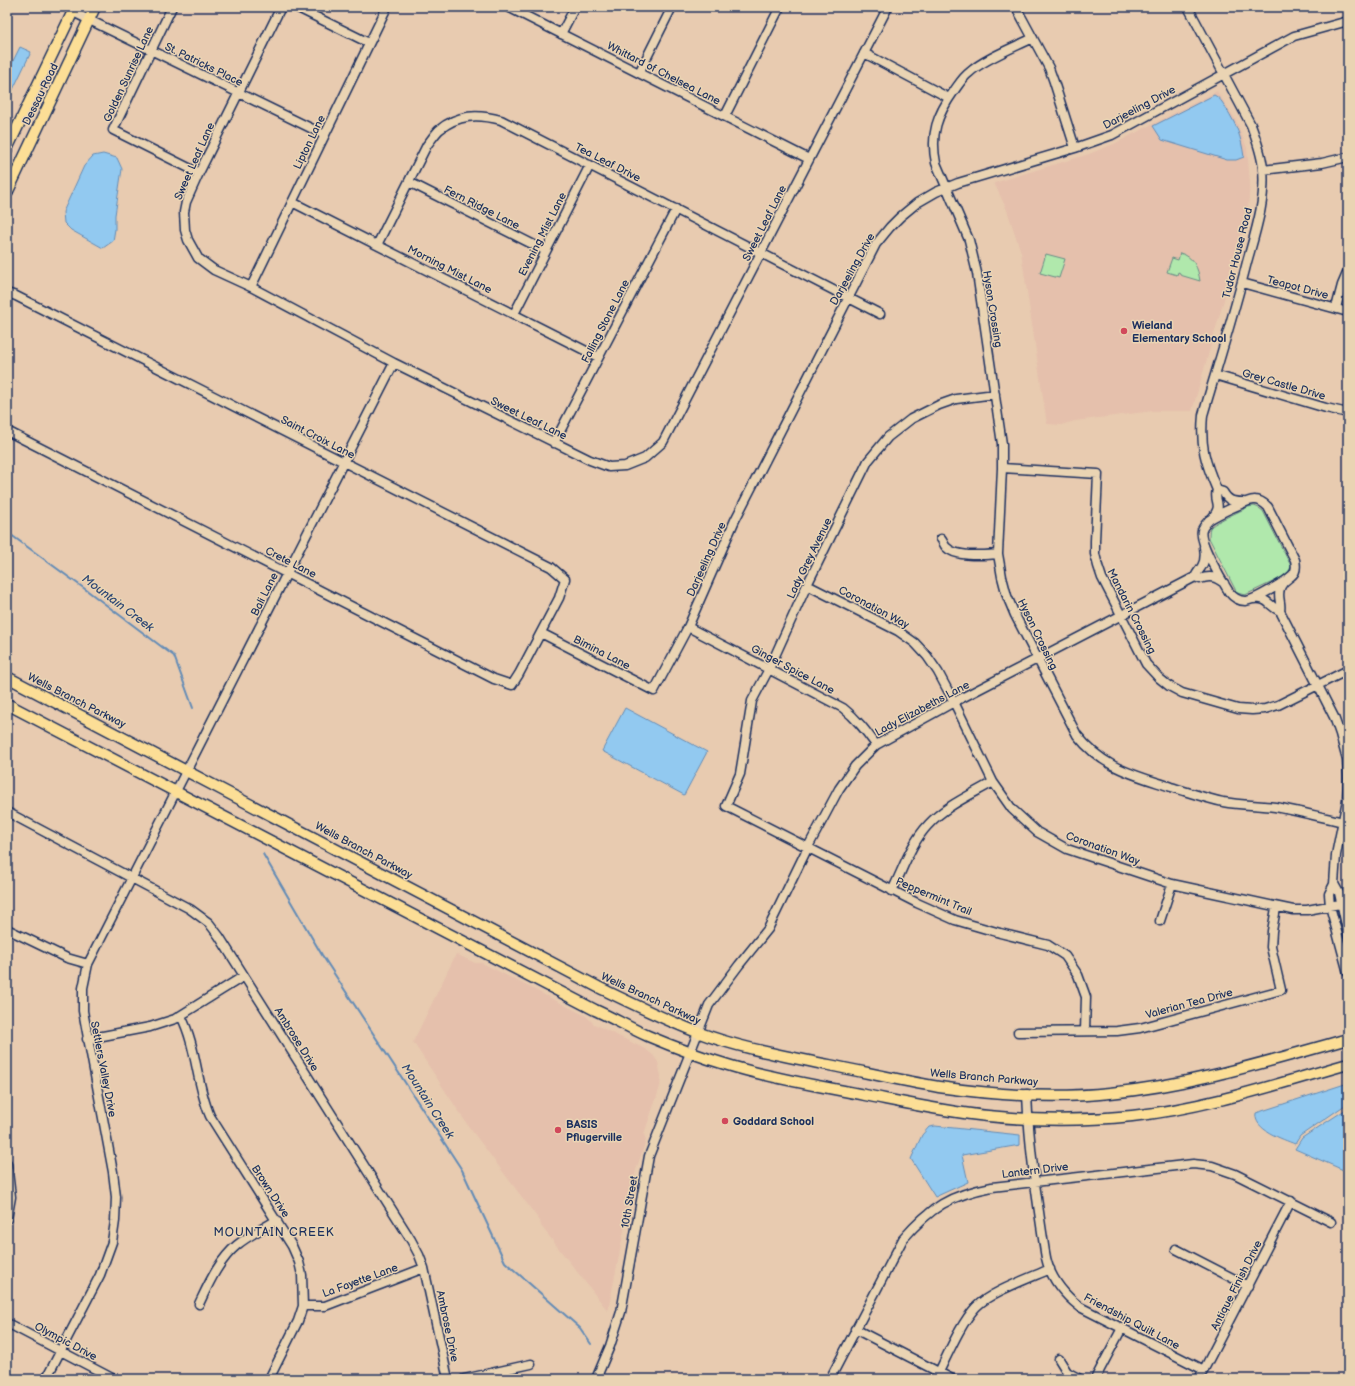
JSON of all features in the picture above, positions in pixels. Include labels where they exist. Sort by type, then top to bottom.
[{"type":"main road","name":"Dessau Road","points":[[7,193],[95,7]]},
{"type":"main road","name":"Dessau Road","points":[[7,149],[74,10]]},
{"type":"main road","name":"Wells Branch Parkway","points":[[7,677],[646,1011],[698,1033],[756,1050],[938,1086],[1027,1094],[1068,1095],[1108,1093],[1158,1087],[1201,1079],[1239,1070],[1348,1039]]},
{"type":"main road","points":[[7,704],[595,1010],[646,1035],[730,1066],[945,1111],[1028,1119],[1087,1119],[1134,1116],[1172,1110],[1219,1100],[1348,1064]]},
{"type":"street","name":"Golden Sunrise Lane","points":[[172,7],[113,130],[199,173]]},
{"type":"street","name":"Sweet Leaf Lane","points":[[280,7],[186,202],[184,212],[185,230],[188,240],[198,258],[214,270],[394,363],[554,443],[609,467],[625,466],[645,458],[663,442],[888,7]]},
{"type":"street","points":[[296,7],[369,43]]},
{"type":"street","name":"Lipton Lane","points":[[251,288],[387,7]]},
{"type":"street","name":"Whittard of Chelsea Lane","points":[[508,7],[809,160]]},
{"type":"street","points":[[561,34],[575,7]]},
{"type":"street","points":[[639,73],[672,7]]},
{"type":"street","points":[[725,116],[780,7]]},
{"type":"street","points":[[1016,7],[1049,68],[1075,148]]},
{"type":"street","name":"Tudor House Road","points":[[1188,7],[1251,125],[1258,146],[1263,170],[1260,212],[1242,283],[1203,415],[1201,433],[1205,459],[1217,490],[1215,495],[1219,506],[1217,512],[1204,525],[1202,535],[1204,545],[1224,583],[1233,597],[1238,600],[1245,601],[1251,599],[1291,578],[1296,567],[1295,560],[1268,507],[1264,503],[1254,500],[1245,502],[1230,501],[1223,492],[1217,490]]},
{"type":"street","name":"St. Patricks Place","points":[[74,10],[89,20],[325,135]]},
{"type":"street","name":"Darjeeling Drive","points":[[654,691],[688,627],[735,520],[876,244],[890,227],[917,203],[946,187],[1075,148],[1112,135],[1294,36],[1348,21]]},
{"type":"street","name":"Hyson Crossing","points":[[1032,38],[980,65],[970,72],[949,98],[939,116],[934,131],[933,150],[936,163],[969,240],[977,273],[1002,444],[998,554],[1007,596],[1015,615],[1077,735],[1098,757],[1130,774],[1208,798],[1224,802],[1275,808],[1343,822]]},
{"type":"street","points":[[864,53],[949,98]]},
{"type":"street","name":"Tea Leaf Drive","points":[[378,245],[427,145],[438,130],[454,121],[470,116],[486,116],[501,120],[880,314]]},
{"type":"street","points":[[1263,170],[1322,163],[1348,157]]},
{"type":"street","name":"Evening Mist Lane","points":[[514,314],[590,165]]},
{"type":"street","name":"Fern Ridge Lane","points":[[408,182],[546,251]]},
{"type":"street","name":"Morning Mist Lane","points":[[292,202],[598,357]]},
{"type":"street","name":"Falling Stone Lane","points":[[554,443],[676,209]]},
{"type":"street","points":[[1336,308],[1342,285],[1348,271]]},
{"type":"street","name":"Teapot Drive","points":[[1242,283],[1348,312]]},
{"type":"street","name":"Saint Croix Lane","points":[[7,293],[16,296],[551,567],[565,579],[559,598],[541,633]]},
{"type":"street","name":"Bali Lane","points":[[187,771],[394,363]]},
{"type":"street","name":"Grey Castle Drive","points":[[1215,375],[1326,408],[1348,413]]},
{"type":"street","name":"Lady Grey Avenue","points":[[726,806],[740,774],[752,701],[769,669],[807,585],[868,461],[888,437],[911,419],[939,405],[956,399],[995,394]]},
{"type":"street","name":"Crete Lane","points":[[7,431],[494,679],[512,685],[541,633]]},
{"type":"street","name":"Mandarin Crossing","points":[[1002,468],[1098,474],[1095,554],[1102,578],[1150,669],[1169,686],[1182,693],[1238,709],[1252,710],[1278,705],[1348,670]]},
{"type":"street","name":"Tudor House Road","points":[[1212,518],[1245,502]]},
{"type":"street","points":[[942,539],[946,547],[958,554],[998,554]]},
{"type":"street","points":[[1195,577],[1204,560],[1204,545]]},
{"type":"street","name":"Lady Elizabeths Lane","points":[[698,1033],[709,1005],[768,930],[808,847],[839,789],[855,766],[876,745],[954,702],[1038,660],[1195,577],[1200,579],[1212,576],[1224,583]]},
{"type":"street","name":"Tudor House Road","points":[[1280,611],[1281,605],[1278,599],[1279,592],[1285,581]]},
{"type":"street","name":"Coronation Way","points":[[807,585],[898,631],[914,643],[927,656],[954,702],[993,782],[1012,809],[1037,832],[1067,849],[1172,884],[1276,908],[1307,910],[1340,904]]},
{"type":"street","name":"Tudor House Road","points":[[1251,599],[1259,598],[1266,600],[1271,603],[1274,608],[1280,611],[1334,716],[1347,760],[1347,800],[1335,866],[1334,884],[1329,894],[1330,906],[1348,973]]},
{"type":"street","name":"Ginger Spice Lane","points":[[688,627],[843,708],[855,717],[864,727],[876,745]]},
{"type":"street","name":"Bimina Lane","points":[[541,633],[654,691]]},
{"type":"street","name":"Settlers Valley Drive","points":[[46,1379],[100,1275],[112,1242],[115,1221],[116,1197],[113,1172],[82,1011],[83,988],[88,964],[187,771]]},
{"type":"street","points":[[892,891],[914,845],[928,825],[947,808],[993,782]]},
{"type":"street","name":"Peppermint Trail","points":[[726,806],[892,891],[955,920],[1048,945],[1065,956],[1078,975],[1086,997],[1086,1032]]},
{"type":"street","name":"Ambrose Drive","points":[[7,812],[190,909],[202,918],[219,936],[419,1255],[424,1268],[448,1379]]},
{"type":"street","points":[[1160,921],[1172,884]]},
{"type":"street","name":"Tudor House Road","points":[[1334,884],[1339,894],[1340,904],[1348,934]]},
{"type":"street","name":"Valerian Tea Drive","points":[[1018,1032],[1118,1031],[1140,1028],[1281,990],[1271,947],[1276,908]]},
{"type":"street","points":[[7,929],[66,958],[88,964]]},
{"type":"street","points":[[87,1039],[150,1027],[181,1016],[244,976]]},
{"type":"street","name":"Brown Drive","points":[[181,1016],[191,1042],[199,1084],[210,1116],[277,1220],[292,1246],[299,1262],[302,1275],[302,1306],[295,1328],[270,1379]]},
{"type":"street","name":"10th Street","points":[[596,1379],[610,1346],[620,1312],[649,1156],[698,1033]]},
{"type":"street","name":"Friendship Quilt Lane","points":[[1027,1094],[1028,1119],[1035,1181],[1046,1261],[1058,1285],[1070,1300],[1080,1307],[1204,1370]]},
{"type":"street","points":[[7,1163],[11,1197],[7,1219]]},
{"type":"street","name":"Lantern Drive","points":[[830,1379],[903,1239],[918,1222],[931,1211],[955,1196],[992,1186],[1193,1164],[1212,1166],[1235,1174],[1292,1201],[1331,1222]]},
{"type":"street","name":"Antique Finish Drive","points":[[1199,1379],[1292,1201]]},
{"type":"street","points":[[199,1304],[210,1280],[228,1254],[238,1244],[277,1220]]},
{"type":"street","points":[[1176,1249],[1248,1286]]},
{"type":"street","name":"La Fayette Lane","points":[[302,1306],[325,1306],[424,1268]]},
{"type":"street","points":[[939,1372],[966,1319],[976,1307],[999,1292],[1050,1269]]},
{"type":"street","name":"Olympic Drive","points":[[7,1323],[114,1379]]},
{"type":"street","points":[[1095,1379],[1122,1328]]},
{"type":"street","points":[[855,1329],[952,1379]]},
{"type":"street","points":[[1059,1359],[1067,1372],[1080,1379]]},
{"type":"street","points":[[464,1379],[531,1364]]},
{"type":"shaded area","name":"Wieland Elementary School","points":[[1217,91],[1236,120],[1247,148],[1250,183],[1248,208],[1240,244],[1192,411],[1153,411],[1075,421],[1061,425],[1047,424],[1021,252],[1007,210],[994,183],[1089,154],[1114,144]]},
{"type":"shaded area","name":"BASIS Pflugerville","points":[[456,954],[475,963],[482,963],[586,1016],[594,1024],[645,1049],[653,1055],[658,1062],[661,1076],[660,1087],[644,1134],[646,1140],[636,1170],[608,1311],[541,1226],[540,1221],[469,1127],[413,1042]]},
{"type":"green space","points":[[1180,253],[1192,260],[1198,272],[1200,281],[1180,275],[1178,272],[1177,275],[1167,272],[1172,258],[1178,260]]},
{"type":"green space","points":[[1046,254],[1065,259],[1059,278],[1040,273]]},
{"type":"green space","points":[[1254,506],[1263,511],[1291,566],[1283,577],[1245,595],[1237,593],[1209,538],[1209,532],[1210,528],[1217,523],[1248,507]]},
{"type":"water","points":[[20,47],[31,52],[7,102],[7,73]]},
{"type":"water","points":[[1214,95],[1222,102],[1236,126],[1244,157],[1236,160],[1227,160],[1162,140],[1153,126]]},
{"type":"water","points":[[103,154],[117,158],[122,169],[115,215],[113,241],[103,248],[71,230],[64,223],[63,212],[84,166],[93,156]]},
{"type":"water","points":[[625,708],[707,752],[684,795],[602,751]]},
{"type":"water","points":[[1348,1083],[1348,1103],[1300,1136],[1295,1144],[1270,1133],[1259,1124],[1256,1119],[1256,1113]]},
{"type":"water","points":[[1348,1108],[1348,1172],[1295,1149],[1302,1138]]},
{"type":"water","points":[[935,1126],[1020,1135],[1020,1145],[962,1155],[968,1182],[935,1197],[911,1159],[922,1135],[929,1127]]},
{"type":"waterway","name":"Mountain Creek","points":[[7,532],[174,656],[193,708]]},
{"type":"waterway","name":"Mountain Creek","points":[[263,854],[322,955],[462,1170],[505,1262],[580,1328],[591,1344]]},
{"type":"waterway","name":"Mountain Creek","points":[[615,1376],[618,1379]]},
{"type":"place","name":"Wieland Elementary School","points":[[1124,331]]},
{"type":"place","name":"Goddard School","points":[[725,1121]]},
{"type":"place","name":"BASIS Pflugerville","points":[[558,1130]]},
{"type":"district","name":"MOUNTAIN CREEK","points":[[274,1232]]}]
